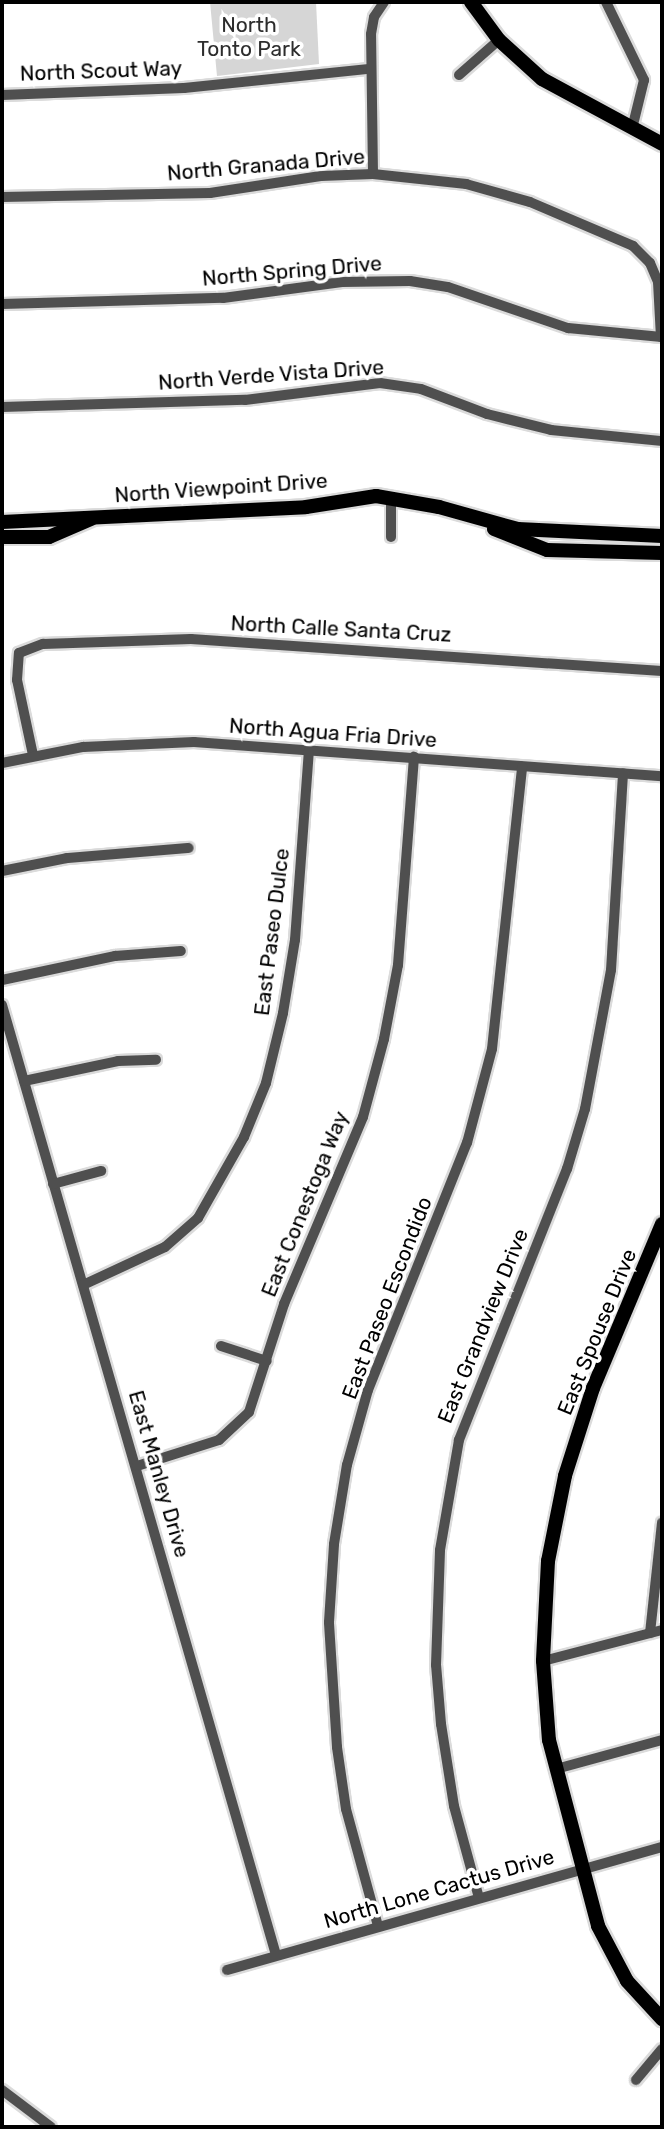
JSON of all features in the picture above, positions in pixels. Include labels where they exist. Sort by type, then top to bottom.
[{"type":"main road","points":[[471,2],[499,40],[542,79],[662,144]]},
{"type":"main road","name":"North Viewpoint Drive","points":[[2,522],[91,519],[391,498],[546,532],[662,536]]},
{"type":"main road","name":"North Viewpoint Drive","points":[[2,537],[49,537],[91,519]]},
{"type":"main road","name":"North Viewpoint Drive","points":[[477,519],[517,541],[547,550],[662,553]]},
{"type":"main road","name":"East Spouse Drive","points":[[662,1224],[593,1388],[565,1476],[548,1561],[543,1661],[556,1769],[611,1958],[662,2019]]},
{"type":"street","points":[[373,174],[369,69],[374,17],[384,2]]},
{"type":"street","points":[[606,2],[644,79],[632,129]]},
{"type":"street","points":[[459,75],[499,40]]},
{"type":"street","name":"North Scout Way","points":[[2,95],[184,88],[369,69]]},
{"type":"street","name":"North Granada Drive","points":[[2,197],[210,193],[321,176],[373,174],[498,192],[633,246],[650,263],[658,282],[662,337]]},
{"type":"street","name":"North Spring Drive","points":[[2,304],[223,298],[342,282],[410,281],[448,287],[568,328],[662,337]]},
{"type":"street","name":"North Verde Vista Drive","points":[[2,407],[245,400],[380,383],[421,389],[487,414],[551,430],[662,441]]},
{"type":"street","points":[[391,498],[391,537]]},
{"type":"street","name":"North Calle Santa Cruz","points":[[33,755],[17,680],[19,653],[43,644],[191,639],[662,671]]},
{"type":"street","name":"North Agua Fria Drive","points":[[2,763],[83,747],[181,743],[662,776]]},
{"type":"street","name":"East Paseo Dulce","points":[[83,1285],[164,1247],[198,1219],[244,1137],[266,1083],[283,1013],[295,940],[309,751]]},
{"type":"street","name":"East Conestoga Way","points":[[137,1466],[199,1448],[235,1429],[248,1412],[284,1304],[363,1116],[384,1039],[398,965],[414,757]]},
{"type":"street","name":"East Paseo Escondido","points":[[378,1926],[346,1809],[337,1747],[329,1622],[334,1544],[347,1465],[368,1390],[467,1143],[492,1049],[522,767]]},
{"type":"street","name":"East Grandview Drive","points":[[479,1898],[454,1806],[441,1724],[436,1665],[440,1550],[459,1440],[567,1169],[586,1109],[611,970],[623,773]]},
{"type":"street","points":[[2,871],[67,858],[189,848]]},
{"type":"street","points":[[2,980],[115,956],[181,951]]},
{"type":"street","name":"East Manley Drive","points":[[2,1005],[276,1955]]},
{"type":"street","points":[[24,1081],[118,1061],[156,1060]]},
{"type":"street","points":[[54,1184],[101,1171]]},
{"type":"street","points":[[221,1346],[267,1361]]},
{"type":"street","points":[[650,1633],[662,1522]]},
{"type":"street","points":[[543,1661],[662,1630]]},
{"type":"street","points":[[556,1769],[662,1740]]},
{"type":"street","name":"North Lone Cactus Drive","points":[[227,1970],[662,1847]]},
{"type":"street","points":[[636,2080],[662,2049]]},
{"type":"street","points":[[2,2090],[51,2127]]},
{"type":"green space","name":"North Tonto Park","points":[[210,2],[316,2],[319,64],[217,76]]}]
